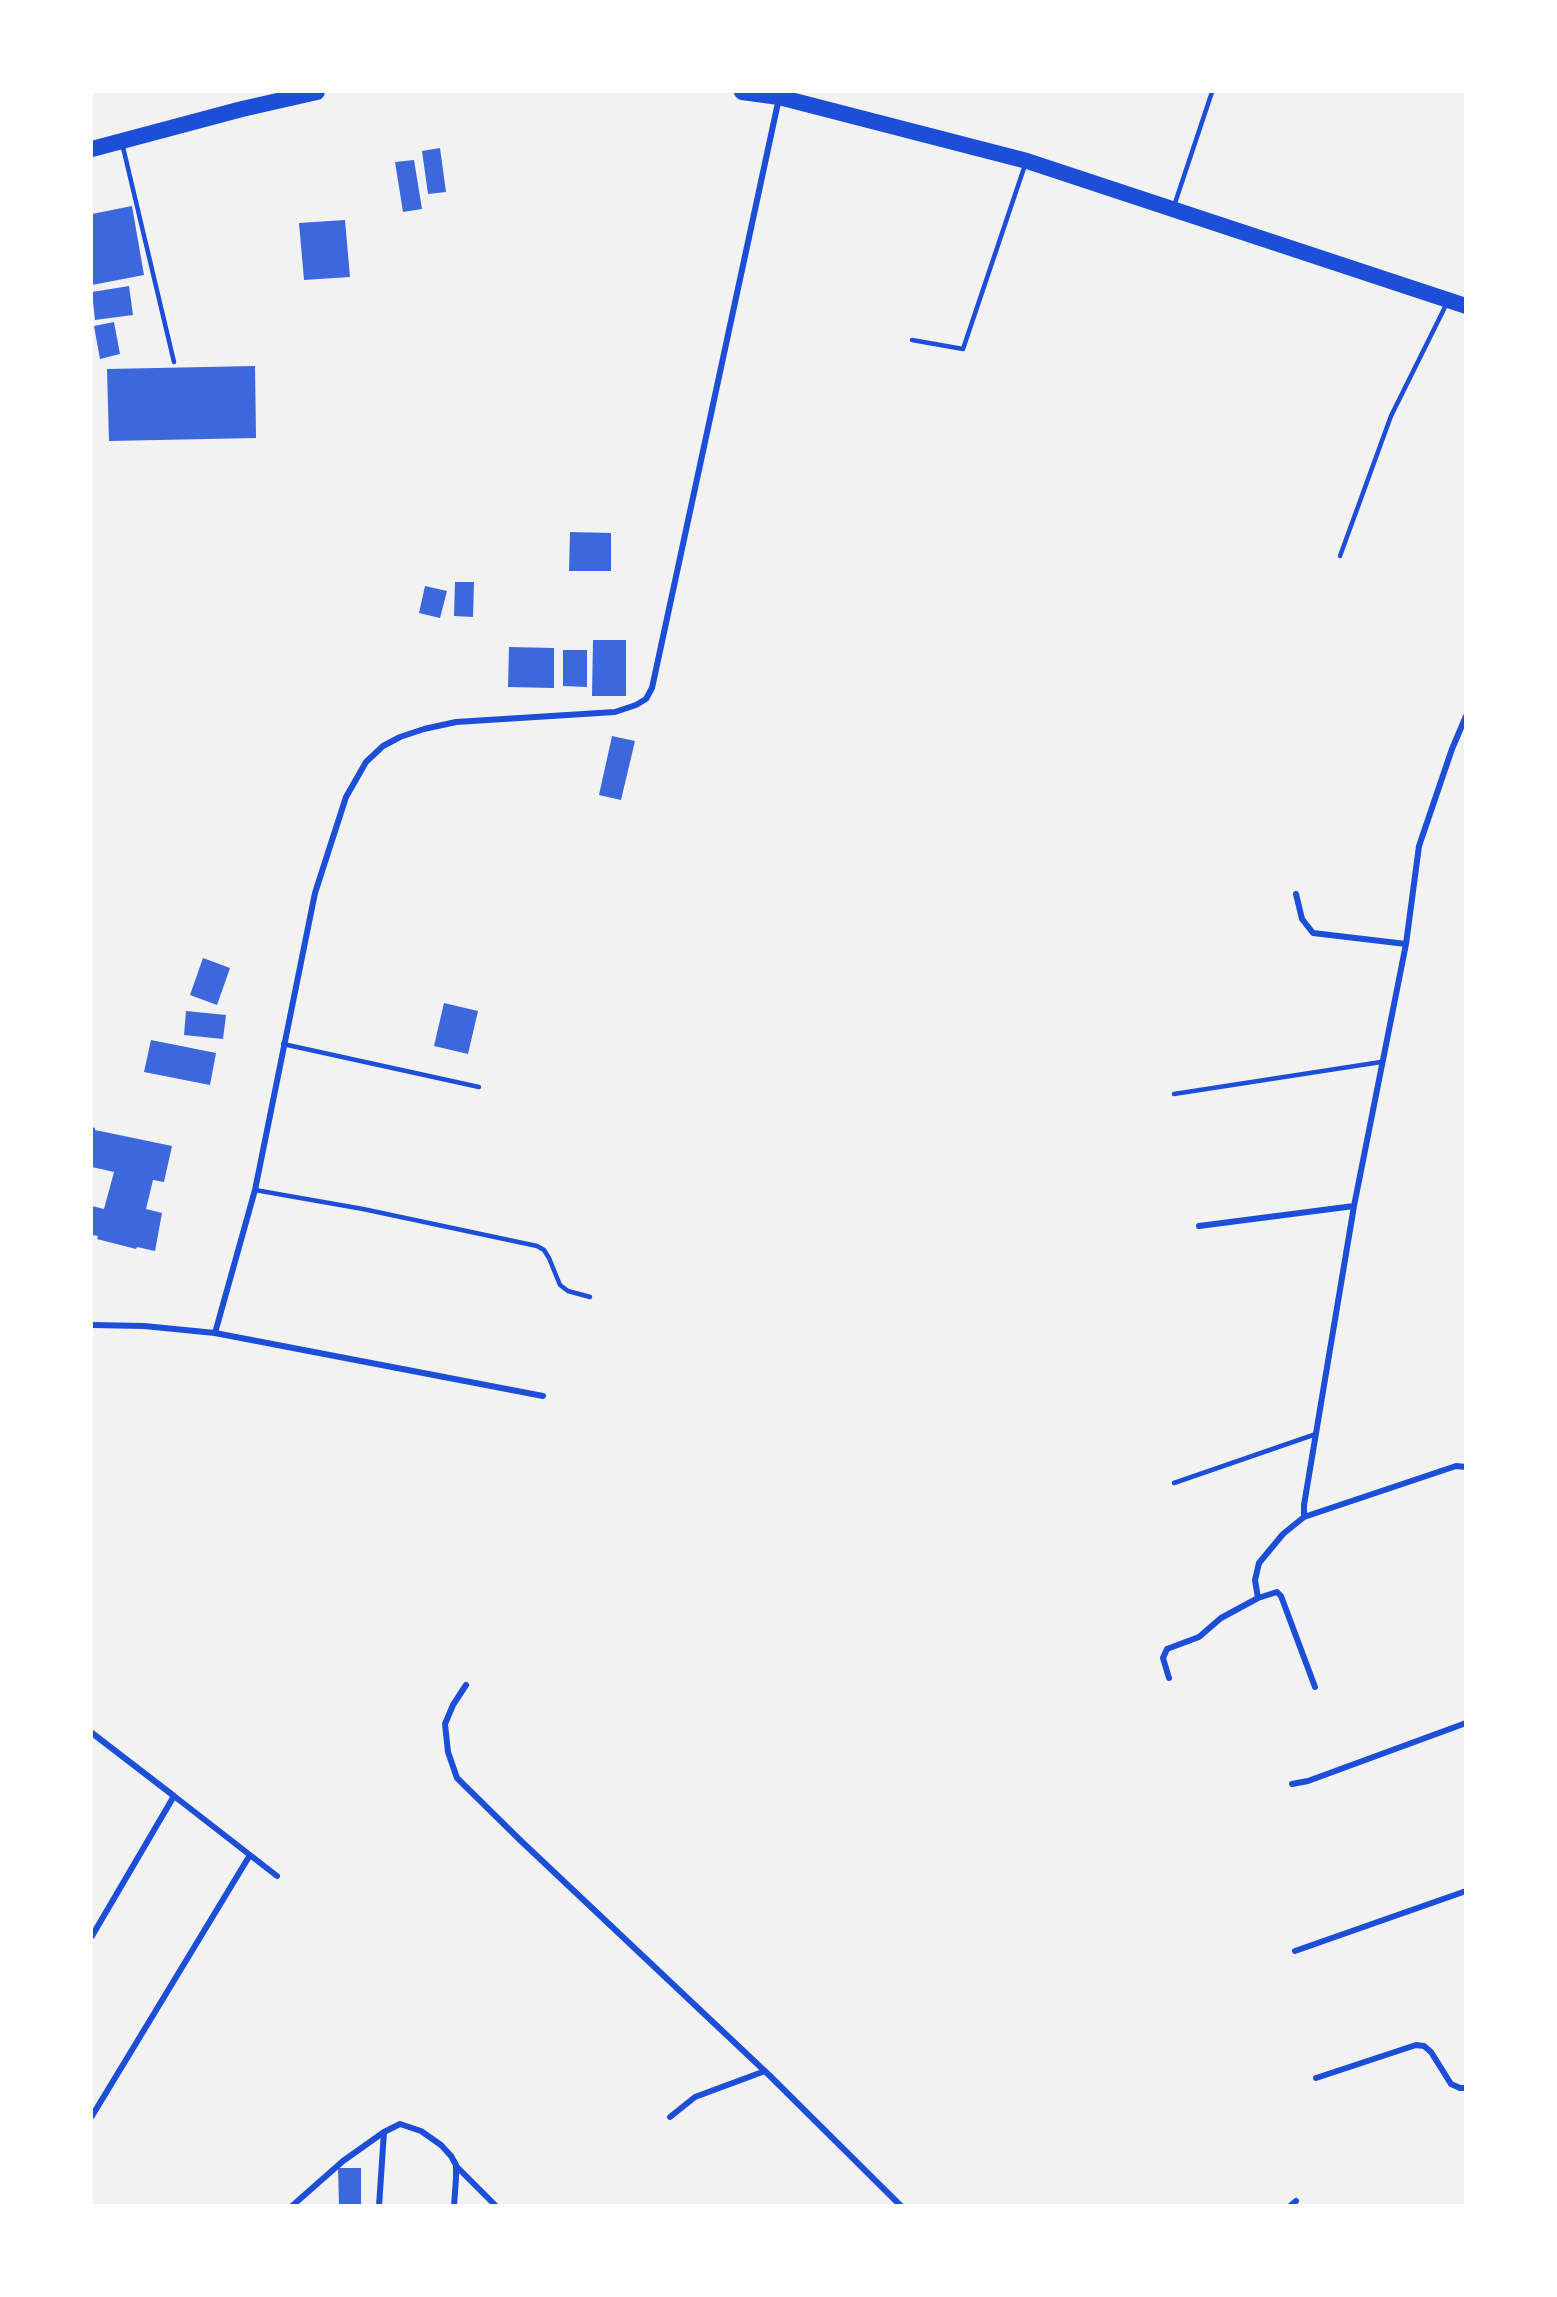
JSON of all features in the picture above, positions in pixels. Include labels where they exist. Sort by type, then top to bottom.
[{"type":"highway","points":[[92,149],[242,109],[317,92]]},
{"type":"highway","points":[[742,92],[779,97],[1027,161],[1466,306]]},
{"type":"street","points":[[215,1333],[255,1190],[315,893],[346,797],[366,762],[383,746],[400,737],[424,729],[456,723],[615,712],[646,699],[652,688],[779,97]]},
{"type":"street","points":[[1304,1517],[1304,1505],[1354,1206],[1406,944],[1419,846],[1452,749],[1466,716]]},
{"type":"street","points":[[1296,894],[1302,919],[1313,933],[1406,944]]},
{"type":"street","points":[[1198,1226],[1354,1206]]},
{"type":"street","points":[[92,1325],[144,1326],[215,1333],[543,1396]]},
{"type":"street","points":[[1258,1598],[1255,1580],[1259,1563],[1283,1534],[1304,1517],[1456,1466],[1466,1467]]},
{"type":"street","points":[[1169,1678],[1164,1658],[1167,1649],[1199,1637],[1221,1618],[1273,1592],[1280,1594],[1315,1687]]},
{"type":"street","points":[[466,1684],[445,1724],[448,1752],[457,1778],[765,2071],[902,2205]]},
{"type":"street","points":[[1292,1784],[1308,1781],[1466,1724]]},
{"type":"street","points":[[92,1735],[277,1876]]},
{"type":"street","points":[[92,1936],[174,1796]]},
{"type":"street","points":[[92,2116],[250,1855]]},
{"type":"street","points":[[1295,1951],[1466,1890]]},
{"type":"street","points":[[1316,2078],[1416,2045],[1424,2046],[1431,2052],[1451,2084],[1466,2088]]},
{"type":"street","points":[[670,2117],[695,2097],[765,2071]]},
{"type":"street","points":[[292,2205],[344,2161],[384,2132],[400,2124],[421,2131],[441,2145],[456,2165],[496,2205]]},
{"type":"street","points":[[379,2205],[384,2132]]},
{"type":"street","points":[[454,2205],[456,2165]]},
{"type":"street","points":[[1290,2205],[1296,2201]]},
{"type":"lane","points":[[1173,209],[1212,92]]},
{"type":"lane","points":[[122,141],[174,362]]},
{"type":"lane","points":[[912,340],[963,349],[1027,161]]},
{"type":"lane","points":[[1340,556],[1391,416],[1448,300]]},
{"type":"lane","points":[[283,1044],[479,1087]]},
{"type":"lane","points":[[1174,1094],[1381,1062]]},
{"type":"lane","points":[[255,1190],[363,1209],[537,1246],[544,1250],[549,1258],[560,1285],[568,1291],[590,1298]]},
{"type":"lane","points":[[1174,1484],[1316,1434]]},
{"type":"building","points":[[440,148],[446,192],[428,194],[422,151]]},
{"type":"building","points":[[414,160],[422,209],[403,212],[395,162]]},
{"type":"building","points":[[132,206],[144,275],[92,285],[92,214]]},
{"type":"building","points":[[345,220],[350,277],[304,280],[299,223]]},
{"type":"building","points":[[129,286],[133,315],[95,320],[92,292]]},
{"type":"building","points":[[114,322],[120,354],[100,359],[94,326]]},
{"type":"building","points":[[255,366],[256,438],[109,441],[107,369]]},
{"type":"building","points":[[570,532],[611,533],[611,571],[569,571]]},
{"type":"building","points":[[455,582],[474,582],[473,617],[454,616]]},
{"type":"building","points":[[425,586],[447,591],[440,618],[419,613]]},
{"type":"building","points":[[593,640],[626,640],[626,696],[592,696]]},
{"type":"building","points":[[509,647],[554,648],[554,688],[508,687]]},
{"type":"building","points":[[563,650],[587,650],[587,687],[563,686]]},
{"type":"building","points":[[612,736],[635,741],[621,800],[599,795]]},
{"type":"building","points":[[203,958],[230,968],[217,1005],[190,995]]},
{"type":"building","points":[[444,1003],[478,1011],[468,1054],[434,1046]]},
{"type":"building","points":[[186,1011],[226,1015],[223,1039],[184,1035]]},
{"type":"building","points":[[151,1040],[216,1053],[210,1085],[144,1072]]},
{"type":"building","points":[[92,1127],[95,1130],[172,1146],[164,1182],[153,1180],[146,1209],[162,1213],[155,1251],[137,1247],[136,1249],[97,1239],[98,1236],[92,1235],[92,1206],[104,1209],[114,1172],[92,1167]]},
{"type":"building","points":[[338,2168],[361,2168],[361,2206],[339,2206]]}]
